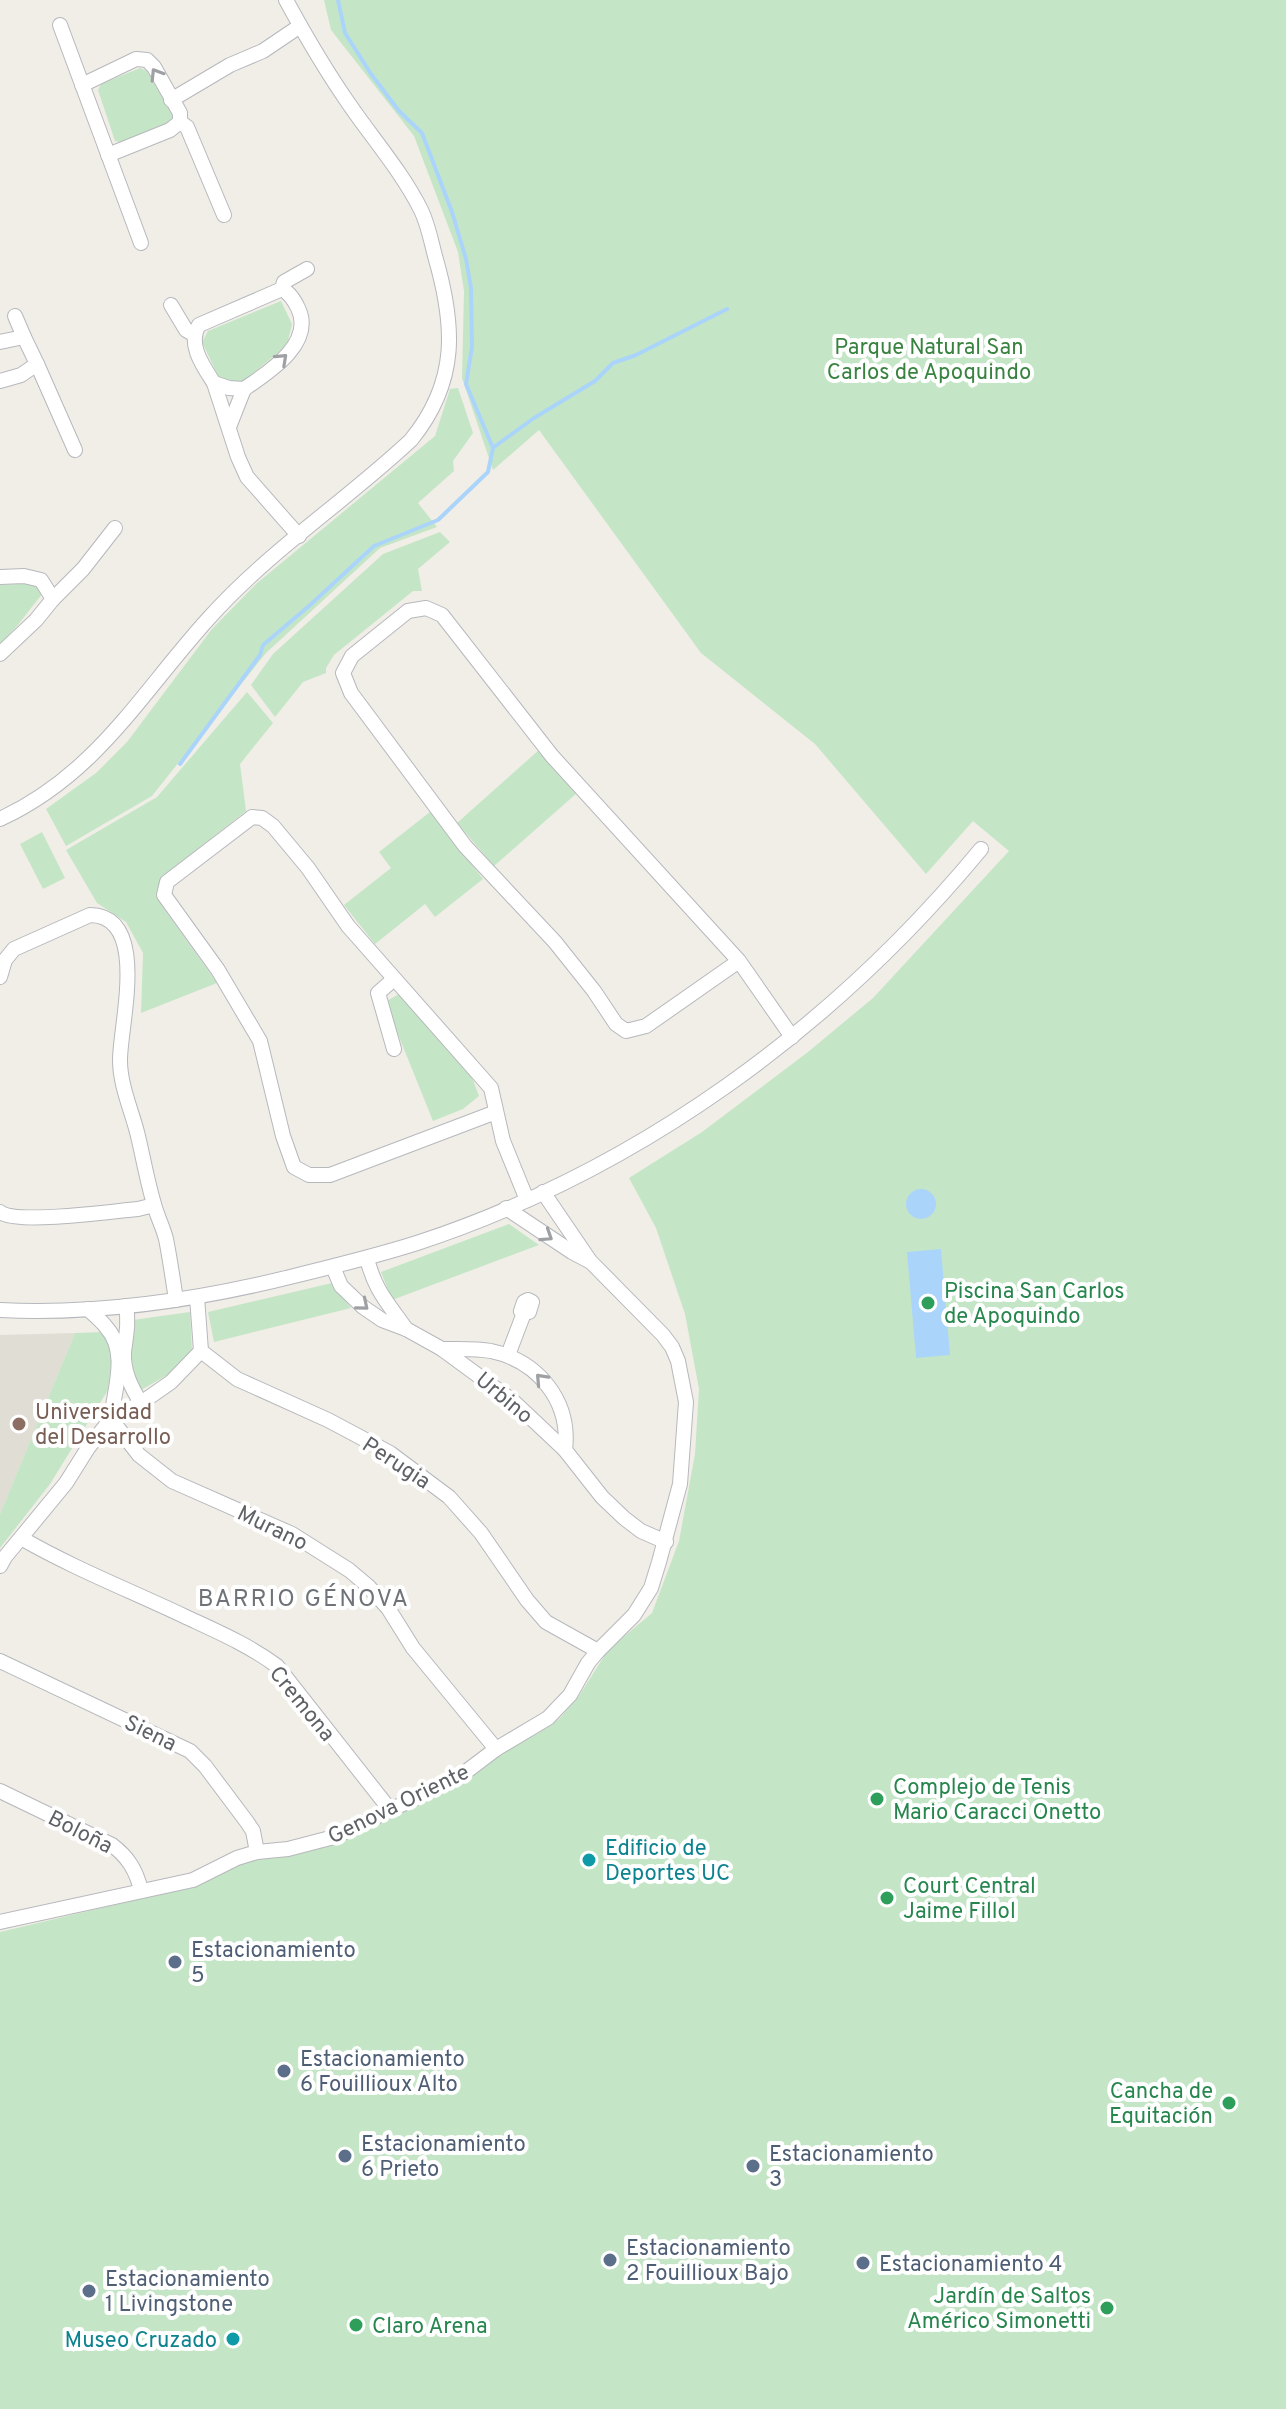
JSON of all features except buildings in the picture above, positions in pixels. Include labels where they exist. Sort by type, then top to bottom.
[{"type":"street","points":[[0,819],[37,800],[80,768],[141,701],[208,618],[248,579],[411,440],[427,421],[445,376],[450,342],[448,303],[422,212],[381,146],[349,104],[286,0]]},
{"type":"street","points":[[60,25],[141,243]]},
{"type":"street","points":[[171,100],[230,65],[263,51],[300,26]]},
{"type":"street","points":[[82,85],[136,59],[147,60],[180,113],[180,122]]},
{"type":"street","points":[[108,155],[170,130],[180,122]]},
{"type":"street","points":[[180,122],[187,127],[224,215]]},
{"type":"street","points":[[282,289],[284,282],[307,269]]},
{"type":"street","points":[[282,289],[199,325],[193,334],[194,344],[214,383],[247,477],[299,536]]},
{"type":"street","points":[[228,428],[244,389],[285,357],[300,335],[299,311],[289,293],[282,289]]},
{"type":"street","points":[[171,305],[186,330],[193,334]]},
{"type":"street","points":[[15,316],[75,450]]},
{"type":"street","points":[[0,342],[24,337]]},
{"type":"street","points":[[0,381],[21,375],[37,364]]},
{"type":"street","points":[[214,383],[244,389]]},
{"type":"street","points":[[0,654],[83,569],[115,528]]},
{"type":"street","points":[[0,577],[24,576],[41,580],[53,599]]},
{"type":"street","points":[[739,961],[646,1026],[626,1031],[616,1024],[555,942],[465,846],[351,693],[343,673],[352,656],[408,611],[426,608],[442,615],[552,756],[739,961],[792,1037]]},
{"type":"street","points":[[496,1112],[330,1175],[309,1175],[294,1167],[283,1136],[260,1041],[218,970],[164,895],[167,882],[252,817],[262,818],[273,826],[308,868],[348,926],[491,1088],[503,1141],[527,1200]]},
{"type":"street","points":[[0,1310],[88,1309],[197,1297],[367,1258],[419,1242],[527,1200],[624,1150],[681,1116],[792,1037],[885,955],[981,849]]},
{"type":"street","points":[[0,977],[5,960],[14,949],[90,915],[101,915],[113,922],[121,933],[128,985],[121,1040],[121,1077],[165,1236],[176,1300]]},
{"type":"street","points":[[394,979],[378,993],[394,1049]]},
{"type":"street","name":"Genova Oriente","points":[[0,1922],[193,1880],[237,1858],[334,1837],[391,1811],[459,1777],[496,1749],[539,1725],[570,1695],[588,1663],[634,1615],[651,1588],[680,1484],[686,1402],[678,1361],[663,1335],[590,1261],[543,1192]]},
{"type":"street","points":[[0,1212],[6,1217],[25,1217],[138,1209],[154,1205]]},
{"type":"street","name":"Genova Oriente","points":[[506,1208],[560,1245],[590,1261]]},
{"type":"street","name":"Urbino","points":[[367,1258],[378,1291],[406,1329]]},
{"type":"street","name":"Urbino","points":[[333,1267],[341,1286],[363,1307],[382,1320],[442,1349],[513,1401],[565,1450],[602,1497],[624,1518],[641,1531],[666,1542]]},
{"type":"street","points":[[0,1566],[59,1492],[111,1419],[171,1382],[201,1351],[197,1297]]},
{"type":"street","points":[[126,1306],[126,1371],[141,1403]]},
{"type":"street","points":[[88,1309],[108,1328],[117,1349],[118,1379],[111,1419]]},
{"type":"street","points":[[508,1355],[524,1313]]},
{"type":"street","name":"Urbino","points":[[442,1349],[488,1350],[525,1363],[556,1397],[567,1435],[565,1450]]},
{"type":"street","name":"Perugia","points":[[201,1351],[237,1379],[328,1420],[390,1453],[449,1497],[481,1533],[546,1622],[598,1651]]},
{"type":"street","name":"Murano","points":[[111,1419],[139,1455],[172,1481],[292,1534],[358,1578],[388,1608],[413,1648],[472,1716],[496,1749]]},
{"type":"street","name":"Cremona","points":[[21,1538],[261,1654],[277,1666],[391,1811]]},
{"type":"street","name":"Siena","points":[[0,1661],[190,1751],[205,1766],[253,1831],[257,1852]]},
{"type":"street","name":"Boloña","points":[[0,1791],[124,1853],[136,1872],[141,1890]]},
{"type":"shaded area","name":"Universidad del Desarrollo","points":[[75,1333],[0,1514],[0,1335]]},
{"type":"green space","name":"Parque Natural San Carlos de Apoquindo","points":[[324,0],[1286,0],[1286,2409],[0,2409],[0,1932],[143,1898],[238,1863],[332,1843],[395,1817],[467,1779],[501,1752],[559,1719],[579,1696],[608,1650],[652,1613],[679,1541],[695,1454],[699,1389],[685,1314],[656,1228],[629,1178],[702,1132],[808,1052],[873,998],[1009,851],[973,821],[926,874],[815,744],[701,653],[539,430],[493,470],[462,378],[464,291],[458,252],[414,136],[331,30]]},
{"type":"green space","points":[[140,68],[147,71],[173,116],[169,124],[124,143],[115,141],[98,90],[101,84]]},
{"type":"green space","points":[[281,301],[292,324],[287,345],[239,385],[220,380],[202,342],[208,331]]},
{"type":"green space","points":[[458,388],[473,433],[453,461],[454,471],[418,503],[437,527],[380,548],[266,653],[152,796],[66,846],[46,809],[96,773],[127,742],[212,629],[256,584],[435,436],[450,389]]},
{"type":"green space","points":[[440,532],[450,542],[418,569],[422,591],[413,591],[334,655],[326,673],[303,682],[275,717],[251,685],[273,654],[383,554]]},
{"type":"green space","points":[[33,583],[39,586],[42,594],[0,644],[0,585]]},
{"type":"green space","points":[[247,692],[273,723],[240,764],[246,811],[162,877],[157,890],[162,906],[217,983],[141,1013],[143,953],[126,922],[97,903],[66,850],[157,797]]},
{"type":"green space","points":[[539,750],[577,793],[494,866],[457,823]]},
{"type":"green space","points":[[430,812],[483,879],[435,917],[425,904],[375,944],[344,905],[391,868],[379,852]]},
{"type":"green space","points":[[42,832],[65,878],[43,889],[20,844]]},
{"type":"green space","points":[[399,994],[471,1075],[479,1096],[463,1109],[433,1121],[385,1002]]},
{"type":"green space","points":[[509,1224],[539,1245],[392,1300],[381,1272]]},
{"type":"green space","points":[[332,1283],[351,1308],[214,1342],[208,1312]]},
{"type":"green space","points":[[190,1312],[192,1350],[169,1374],[141,1390],[130,1368],[133,1320]]},
{"type":"green space","points":[[103,1332],[112,1354],[108,1390],[50,1484],[0,1548],[0,1514],[75,1333]]},
{"type":"water","points":[[921,1189],[932,1193],[936,1204],[932,1215],[921,1219],[910,1215],[906,1204],[910,1193]]},
{"type":"water","name":"Piscina San Carlos de Apoquindo","points":[[941,1249],[950,1355],[916,1358],[907,1252]]},
{"type":"waterway","points":[[180,764],[260,655],[263,645],[374,546],[438,520],[488,472],[493,448],[466,384],[472,347],[471,288],[452,212],[422,133],[399,111],[345,33],[338,0]]},
{"type":"waterway","points":[[494,447],[595,381],[613,363],[636,355],[727,309]]},
{"type":"place","name":"Piscina San Carlos de Apoquindo","points":[[928,1303]]},
{"type":"place","name":"Universidad del Desarrollo","points":[[19,1424]]},
{"type":"place","name":"Complejo de Tenis Mario Caracci Onetto","points":[[877,1799]]},
{"type":"place","name":"Edificio de Deportes UC","points":[[589,1860]]},
{"type":"place","name":"Court Central Jaime Fillol","points":[[887,1898]]},
{"type":"place","name":"Estacionamiento 5","points":[[175,1962]]},
{"type":"place","name":"Estacionamiento 6 Fouillioux Alto","points":[[284,2071]]},
{"type":"place","name":"Cancha de Equitación","points":[[1229,2103]]},
{"type":"place","name":"Estacionamiento 6 Prieto","points":[[345,2156]]},
{"type":"place","name":"Estacionamiento 3","points":[[753,2166]]},
{"type":"place","name":"Estacionamiento 2 Fouillioux Bajo","points":[[610,2260]]},
{"type":"place","name":"Estacionamiento 4","points":[[863,2263]]},
{"type":"place","name":"Estacionamiento 1 Livingstone","points":[[89,2291]]},
{"type":"place","name":"Jardín de Saltos Américo Simonetti","points":[[1107,2308]]},
{"type":"place","name":"Claro Arena","points":[[356,2325]]},
{"type":"place","name":"Museo Cruzado","points":[[233,2339]]},
{"type":"district","name":"BARRIO GÉNOVA","points":[[304,1598]]}]
